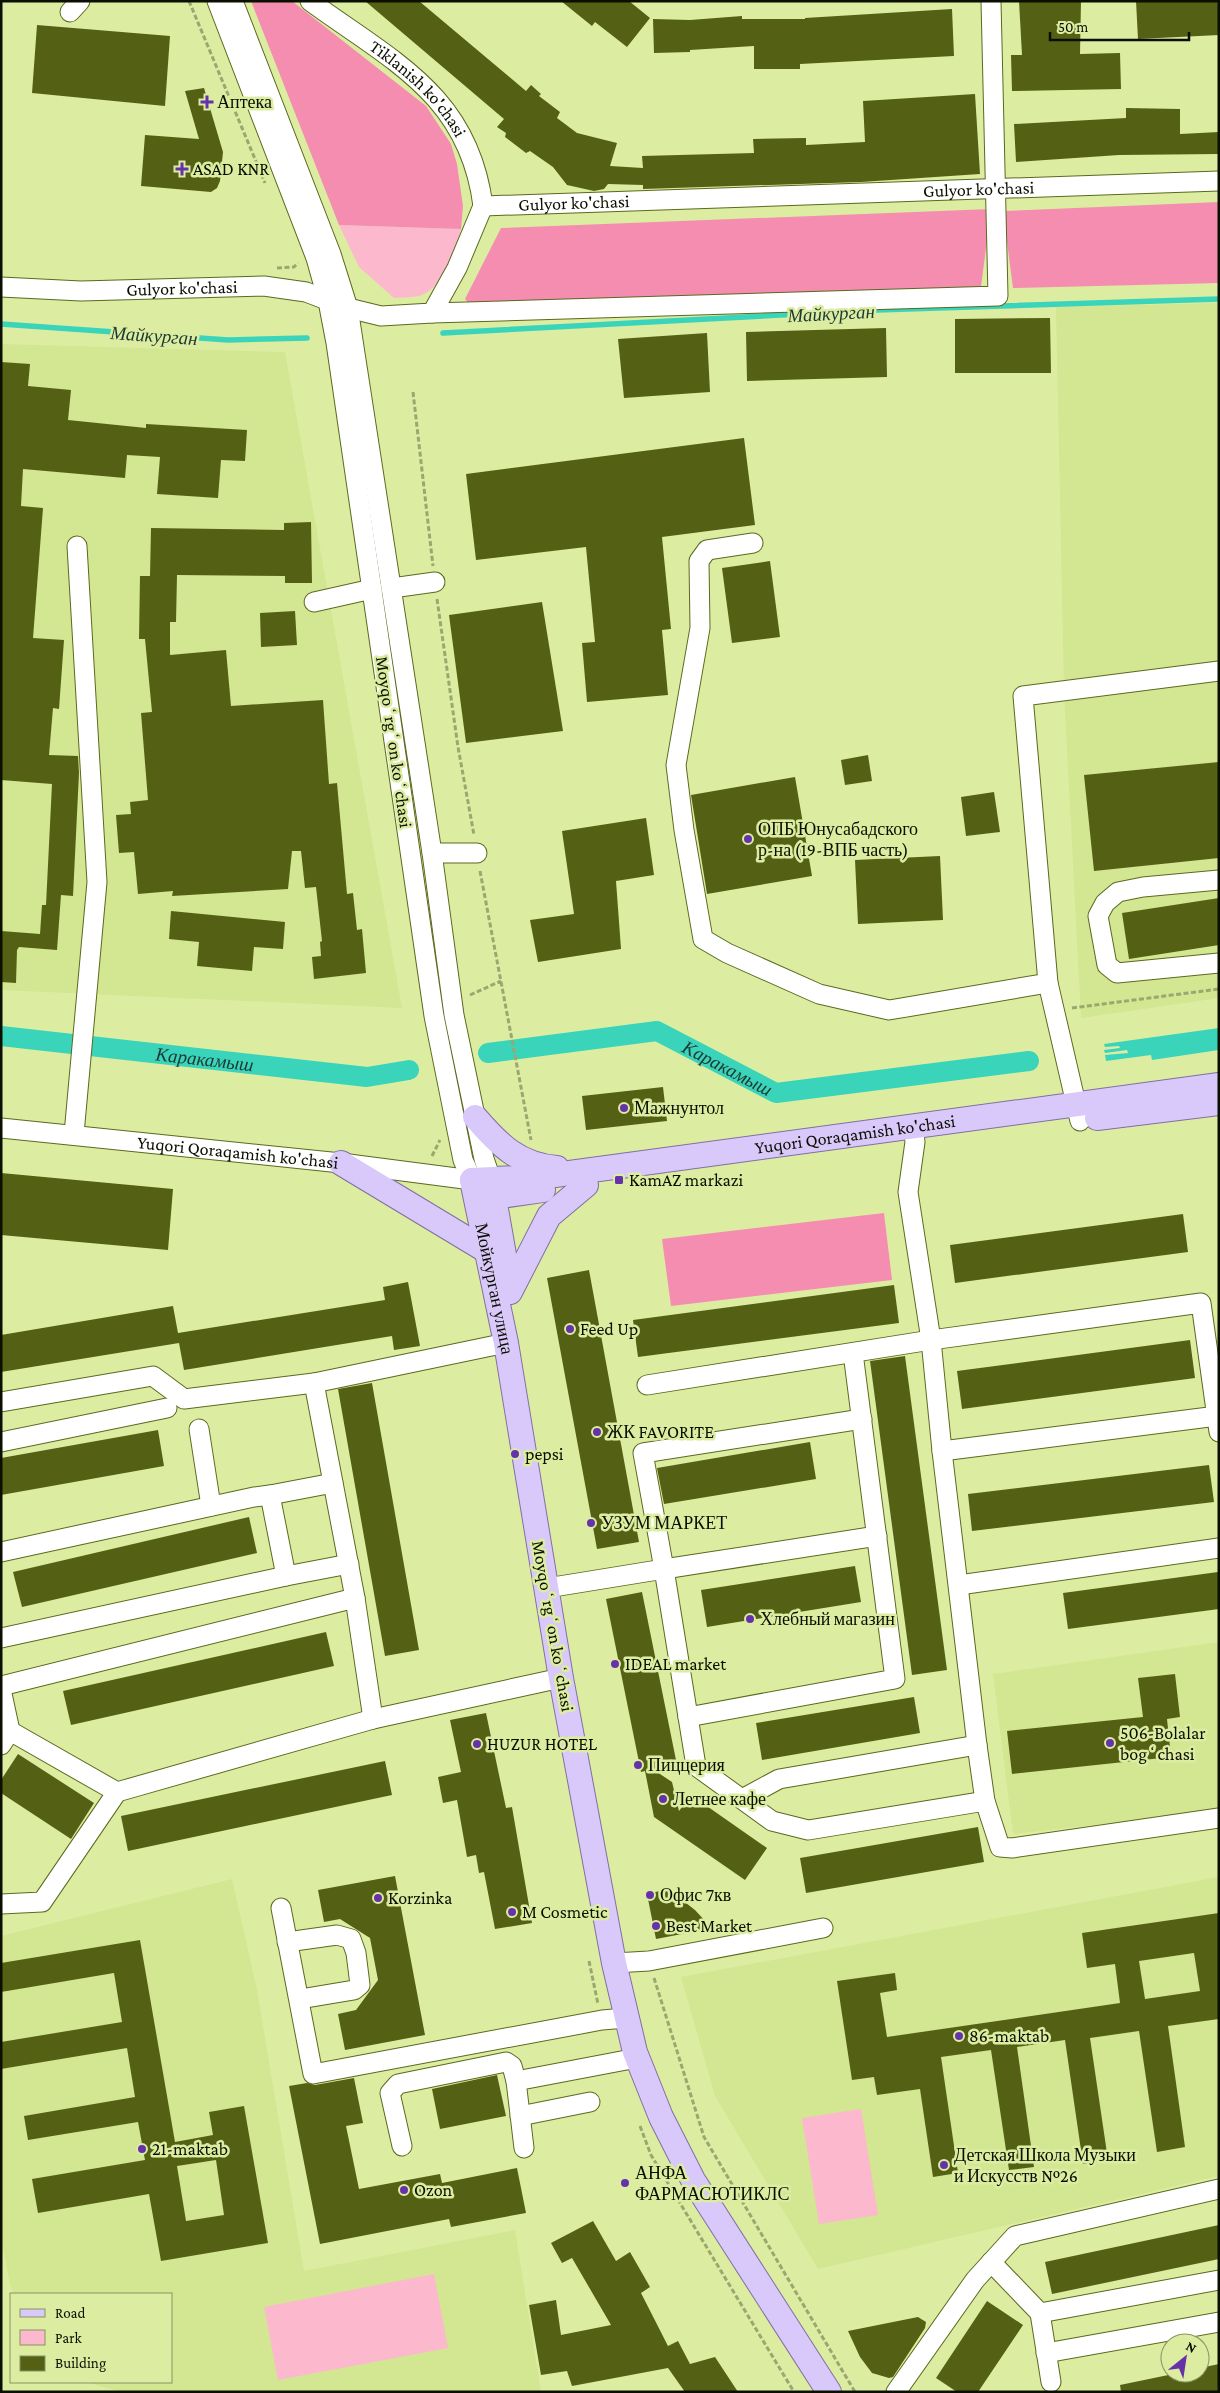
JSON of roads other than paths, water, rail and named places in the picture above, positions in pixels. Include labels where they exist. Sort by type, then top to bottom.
[{"type":"main road","name":"Yuqori Qoraqamish ko'chasi","points":[[486,1185],[540,1177],[586,1178],[1078,1112],[1219,1085]]},
{"type":"main road","name":"Yuqori Qoraqamish ko'chasi","points":[[1078,1112],[1219,1102]]},
{"type":"main road","points":[[474,1110],[498,1144],[515,1155],[534,1164],[586,1178],[548,1216],[510,1292]]},
{"type":"main road","points":[[340,1163],[487,1251]]},
{"type":"main road","name":"Мойкурган улица","points":[[486,1185],[487,1251],[506,1342]]},
{"type":"main road","name":"Мойкурган улица","points":[[486,1185],[510,1292],[506,1342]]},
{"type":"main road","name":"Moyqoʻrgʻon koʻchasi","points":[[506,1342],[561,1678],[614,1963],[637,2058],[676,2148],[706,2201],[829,2392]]},
{"type":"street","name":"Moyqoʻrgʻon koʻchasi","points":[[217,1],[316,258],[328,301],[434,1016],[463,1160],[486,1185]]},
{"type":"street","name":"Moyqoʻrgʻon koʻchasi","points":[[233,1],[331,254],[348,308],[432,853],[454,1015],[484,1159],[486,1185]]},
{"type":"street","name":"Tiklanish ko'chasi","points":[[310,1],[412,75],[439,100],[451,115],[470,148],[476,166],[483,206]]},
{"type":"street","points":[[991,1],[996,188]]},
{"type":"street","name":"Gulyor ko'chasi","points":[[483,206],[1219,182]]},
{"type":"street","name":"Gulyor ko'chasi","points":[[1,287],[81,291],[264,286],[306,292],[348,308],[381,316],[998,296],[996,188]]},
{"type":"street","points":[[432,313],[458,268],[483,206]]},
{"type":"street","points":[[753,544],[707,550],[698,561],[700,628],[676,765],[684,830],[703,939],[727,953],[819,994],[889,1010],[1048,983]]},
{"type":"street","points":[[74,1134],[96,882],[77,546]]},
{"type":"street","points":[[392,588],[435,582]]},
{"type":"street","points":[[314,602],[372,589]]},
{"type":"street","points":[[1078,1112],[1048,983],[1023,696],[1219,671]]},
{"type":"street","points":[[432,853],[477,853]]},
{"type":"street","points":[[1219,880],[1142,887],[1118,892],[1105,903],[1098,916],[1107,965],[1117,973],[1219,963]]},
{"type":"street","name":"Yuqori Qoraqamish ko'chasi","points":[[1,1128],[74,1134],[340,1163],[486,1185]]},
{"type":"street","points":[[914,1134],[908,1192],[932,1340],[942,1451],[977,1745],[985,1801],[1000,1847],[1012,1848],[1219,1818]]},
{"type":"street","points":[[647,1385],[932,1340],[1201,1303],[1218,1424],[942,1451]]},
{"type":"street","points":[[1,1402],[153,1376],[184,1399],[314,1383],[506,1342]]},
{"type":"street","points":[[688,1717],[895,1679],[853,1353]]},
{"type":"street","points":[[314,1383],[356,1598],[374,1719]]},
{"type":"street","points":[[1,1442],[167,1408]]},
{"type":"street","points":[[862,1419],[642,1453],[664,1569],[696,1766],[772,1821],[808,1830],[910,1815],[985,1801]]},
{"type":"street","points":[[199,1429],[211,1506]]},
{"type":"street","points":[[1,1552],[211,1506],[333,1483]]},
{"type":"street","points":[[270,1495],[286,1576]]},
{"type":"street","points":[[547,1588],[877,1536]]},
{"type":"street","points":[[959,1585],[1219,1548]]},
{"type":"street","points":[[1,1638],[349,1564]]},
{"type":"street","points":[[117,1792],[6,1738],[1,1688],[356,1598]]},
{"type":"street","points":[[1,1904],[42,1902],[117,1792],[374,1719],[561,1678]]},
{"type":"street","points":[[742,1799],[779,1780],[977,1745]]},
{"type":"street","points":[[281,1908],[300,1998],[313,2074],[602,2020],[626,2018]]},
{"type":"street","points":[[614,1963],[649,1960],[823,1928]]},
{"type":"street","points":[[287,1942],[338,1935],[351,1939],[356,1953],[360,1985],[354,1990],[300,1998]]},
{"type":"street","points":[[516,2081],[637,2058]]},
{"type":"street","points":[[402,2146],[390,2093],[398,2084],[506,2062],[512,2066],[516,2081],[524,2148]]},
{"type":"street","points":[[520,2116],[590,2102]]},
{"type":"street","points":[[896,2392],[975,2280],[1015,2236],[1219,2188]]},
{"type":"street","points":[[991,2262],[1040,2313],[1051,2382]]},
{"type":"street","points":[[1040,2313],[1219,2280]]},
{"type":"street","points":[[1046,2353],[1219,2322]]},
{"type":"water","points":[[1219,1028],[1219,1050],[1152,1060],[1151,1055],[1106,1061],[1105,1055],[1128,1053],[1127,1050],[1105,1053],[1104,1050],[1120,1048],[1119,1046],[1105,1047],[1104,1044]]},
{"type":"waterway","name":"Майкурган","points":[[443,333],[877,310],[1219,299]]},
{"type":"waterway","name":"Майкурган","points":[[1,324],[228,340],[307,338]]},
{"type":"waterway","name":"Каракамыш","points":[[488,1053],[657,1031],[776,1093],[1029,1061]]},
{"type":"waterway","name":"Каракамыш","points":[[1,1036],[367,1077],[409,1070]]},
{"type":"place","name":"Аптека","points":[[207,102]]},
{"type":"place","name":"ASAD KNR","points":[[182,169]]},
{"type":"place","name":"ОПБ Юнусабадского р-на (19-ВПБ часть)","points":[[748,839]]},
{"type":"place","name":"Мажнунтол","points":[[624,1108]]},
{"type":"place","name":"KamAZ markazi","points":[[619,1180]]},
{"type":"place","name":"Feed Up","points":[[570,1329]]},
{"type":"place","name":"ЖК FAVORITE","points":[[597,1432]]},
{"type":"place","name":"pepsi","points":[[515,1454]]},
{"type":"place","name":"УЗУМ МАРКЕТ","points":[[591,1523]]},
{"type":"place","name":"Хлебный магазин","points":[[750,1619]]},
{"type":"place","name":"IDEAL market","points":[[615,1664]]},
{"type":"place","name":"506-Bolalar bogʻchasi","points":[[1110,1743]]},
{"type":"place","name":"HUZUR HOTEL","points":[[477,1744]]},
{"type":"place","name":"Пиццерия","points":[[638,1765]]},
{"type":"place","name":"Летнее кафе","points":[[663,1799]]},
{"type":"place","name":"Офис 7кв","points":[[650,1895]]},
{"type":"place","name":"Korzinka","points":[[378,1898]]},
{"type":"place","name":"M Cosmetic","points":[[512,1912]]},
{"type":"place","name":"Best Market","points":[[656,1926]]},
{"type":"place","name":"86-maktab","points":[[959,2036]]},
{"type":"place","name":"21-maktab","points":[[142,2149]]},
{"type":"place","name":"Детская Школа Музыки и Искусств №26","points":[[944,2165]]},
{"type":"place","name":"АНФА ФАРМАСЮТИКЛС","points":[[625,2183]]},
{"type":"place","name":"Ozon","points":[[404,2190]]}]
